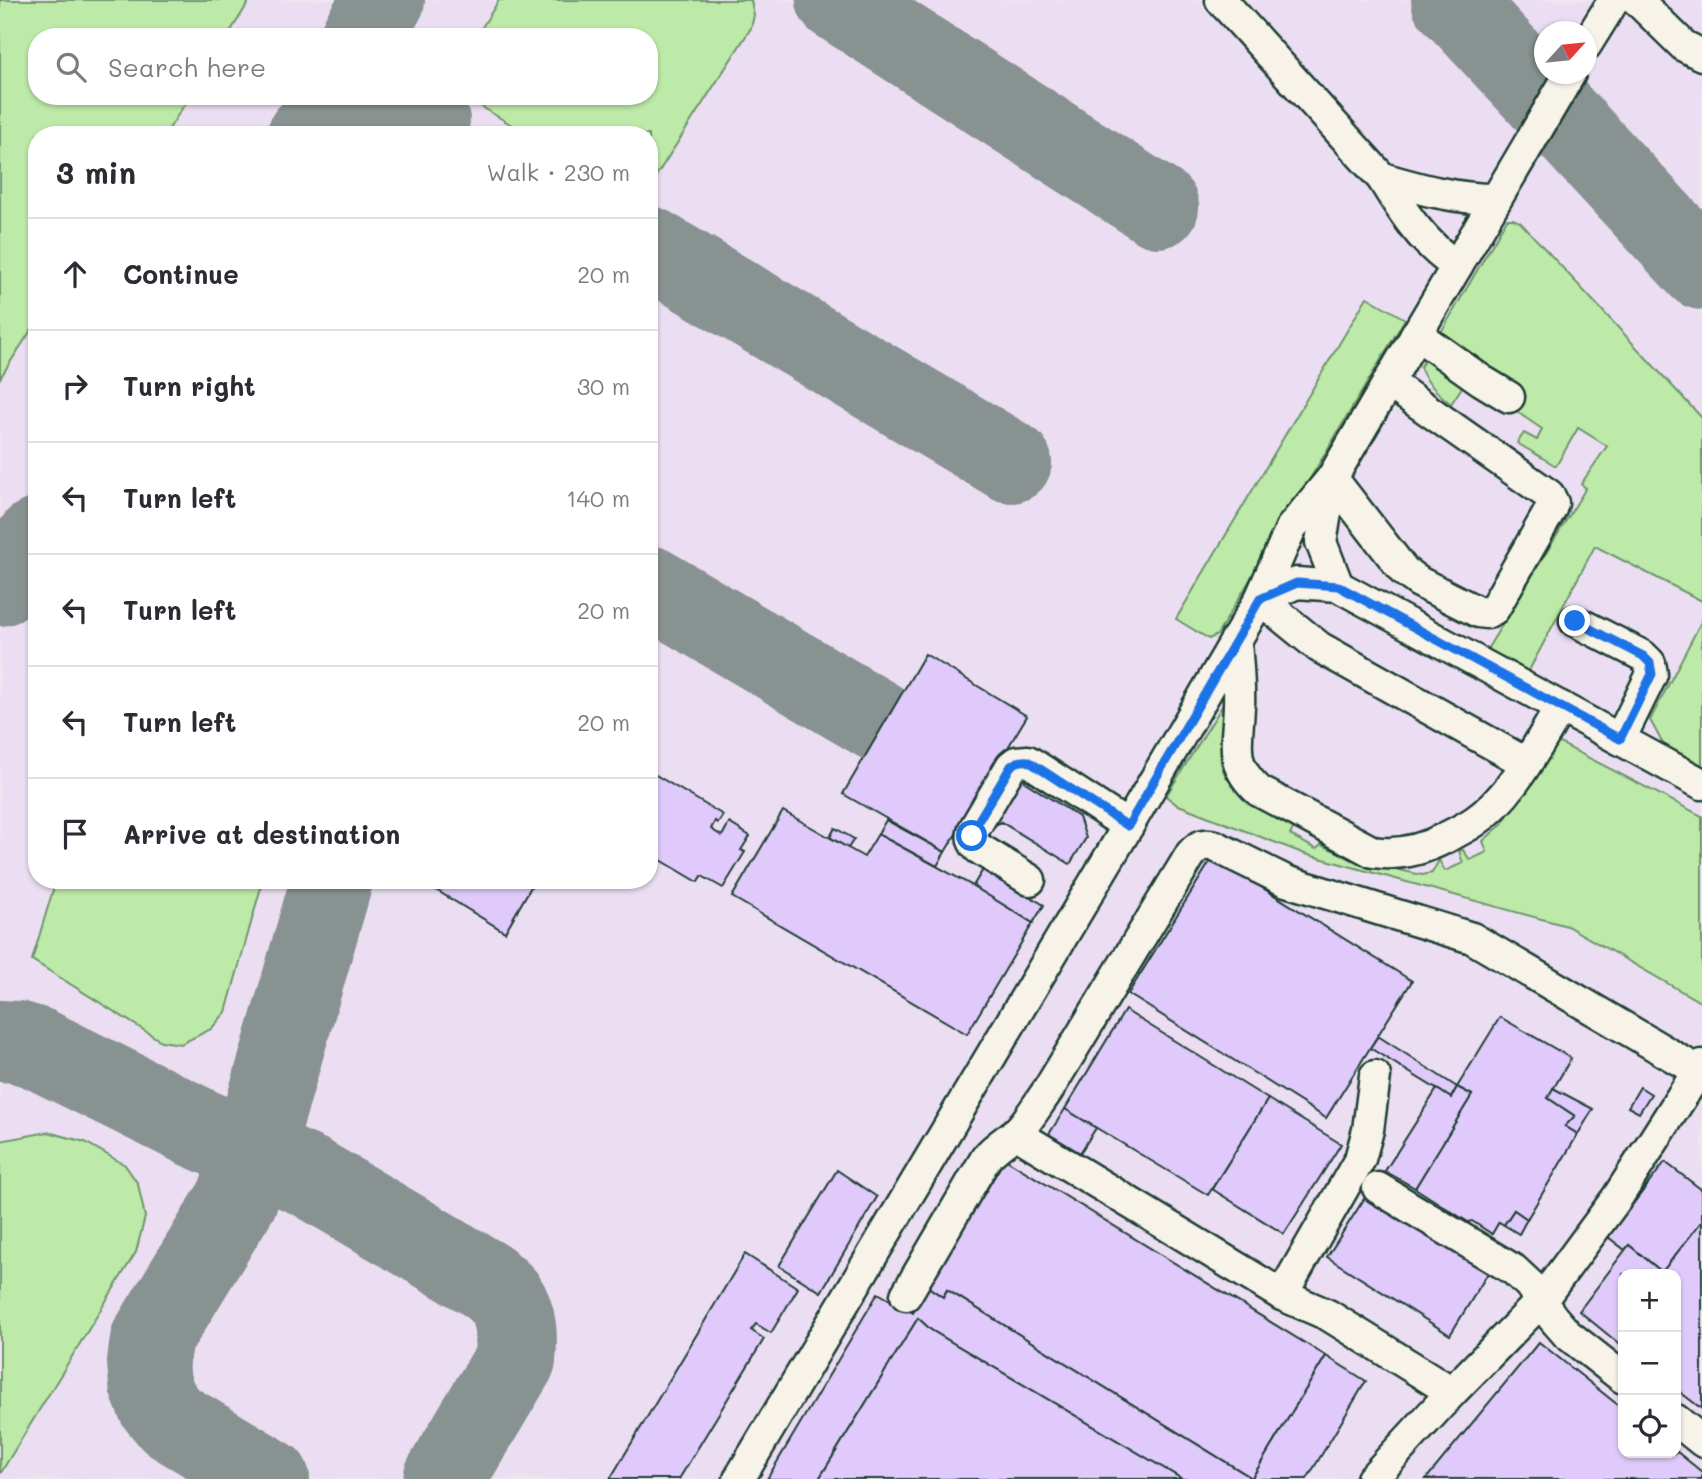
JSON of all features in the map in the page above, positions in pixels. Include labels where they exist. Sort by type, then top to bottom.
[{"type":"lane","points":[[1221,0],[1382,178],[1419,232],[1441,256],[1457,266]]},
{"type":"lane","points":[[1597,28],[1614,0]]},
{"type":"lane","points":[[1637,0],[1684,47],[1702,55]]},
{"type":"lane","points":[[739,1479],[1260,599],[1291,528],[1332,478],[1564,84]]},
{"type":"lane","points":[[1382,178],[1449,196],[1496,200]]},
{"type":"lane","points":[[1416,334],[1509,397]]},
{"type":"lane","points":[[1332,478],[1404,571],[1419,582],[1478,612],[1494,609],[1553,503],[1549,495],[1388,382]]},
{"type":"lane","points":[[1332,478],[1321,542],[1338,586]]},
{"type":"lane","points":[[1260,599],[1297,583],[1338,586],[1702,784]]},
{"type":"lane","points":[[1260,599],[1319,647],[1526,763]]},
{"type":"lane","points":[[1575,621],[1643,656],[1650,663],[1652,674],[1620,739]]},
{"type":"lane","points":[[1236,639],[1239,705],[1237,755],[1241,770],[1259,791],[1373,852],[1408,852],[1432,845],[1474,822],[1495,804],[1517,777],[1561,707]]},
{"type":"lane","points":[[1030,880],[978,848],[973,843],[972,836],[974,828],[1016,762],[1028,761],[1128,826]]},
{"type":"lane","points":[[906,1296],[986,1158],[1025,1123],[1048,1090],[1197,847],[1206,844],[1215,846],[1286,881],[1472,938],[1700,1068],[1617,1199],[1541,1301],[1372,1479]]},
{"type":"lane","points":[[1282,1295],[1360,1159],[1368,1130],[1375,1076]]},
{"type":"lane","points":[[1015,1133],[1282,1295],[1328,1315],[1452,1392]]},
{"type":"lane","points":[[1378,1188],[1507,1265],[1529,1283],[1567,1334],[1618,1374]]},
{"type":"lane","points":[[1681,1424],[1702,1441]]},
{"type":"shaded area","points":[[0,0],[1702,0],[1702,1479],[0,1479]]},
{"type":"green space","points":[[0,0],[250,0],[233,28],[28,28],[28,105],[184,105],[171,126],[28,126],[28,335],[0,378]]},
{"type":"green space","points":[[499,0],[751,0],[754,15],[751,28],[658,173],[658,126],[513,126],[480,105],[658,105],[658,28],[482,28]]},
{"type":"green space","points":[[1507,219],[1520,222],[1702,418],[1702,601],[1595,546],[1526,676],[1486,651],[1586,488],[1581,484],[1607,446],[1578,428],[1556,466],[1517,443],[1524,433],[1537,440],[1542,429],[1517,412],[1520,405],[1440,334]]},
{"type":"green space","points":[[1367,297],[1405,319],[1217,635],[1209,639],[1176,619]]},
{"type":"green space","points":[[1426,358],[1464,384],[1451,404],[1425,378],[1420,367]]},
{"type":"green space","points":[[1702,620],[1702,765],[1663,744],[1650,720]]},
{"type":"green space","points":[[1224,703],[1221,763],[1231,784],[1263,808],[1295,825],[1290,835],[1316,849],[1321,845],[1363,862],[1422,875],[1432,873],[1439,860],[1445,871],[1463,863],[1459,851],[1463,850],[1470,860],[1487,852],[1483,841],[1501,825],[1558,742],[1702,816],[1702,1003],[1567,926],[1305,854],[1176,804],[1166,796]]},
{"type":"green space","points":[[53,889],[260,889],[226,1012],[211,1029],[181,1044],[161,1041],[32,960]]},
{"type":"green space","points":[[48,1132],[85,1142],[125,1165],[138,1184],[145,1217],[136,1252],[0,1474],[0,1141]]},
{"type":"building","points":[[925,654],[1027,716],[945,852],[843,794]]},
{"type":"building","points":[[1020,772],[1025,782],[1079,817],[1086,838],[1070,864],[1001,822],[993,826],[1017,785]]},
{"type":"building","points":[[658,776],[723,815],[718,823],[715,821],[711,829],[722,836],[729,823],[750,836],[741,850],[745,852],[723,888],[702,876],[698,882],[658,858]]},
{"type":"building","points":[[783,811],[864,857],[878,834],[973,886],[1033,923],[967,1034],[732,897]]},
{"type":"building","points":[[886,820],[945,852],[937,866],[878,834]]},
{"type":"building","points":[[835,828],[854,839],[848,848],[830,837]]},
{"type":"building","points":[[1213,857],[1412,981],[1326,1118],[1128,994]]},
{"type":"building","points":[[984,868],[1044,905],[1033,923],[973,886]]},
{"type":"building","points":[[437,889],[530,889],[505,932]]},
{"type":"building","points":[[1125,1010],[1268,1099],[1208,1195],[1065,1109]]},
{"type":"building","points":[[1500,1017],[1571,1058],[1548,1098],[1575,1116],[1565,1126],[1578,1134],[1527,1219],[1514,1210],[1504,1225],[1499,1222],[1492,1234],[1415,1188],[1472,1095],[1457,1087]]},
{"type":"building","points":[[1378,1036],[1457,1087],[1451,1098],[1370,1048]]},
{"type":"building","points":[[1457,1087],[1472,1095],[1415,1188],[1385,1171],[1437,1089],[1451,1098]]},
{"type":"building","points":[[1640,1087],[1651,1094],[1639,1113],[1628,1107]]},
{"type":"building","points":[[1553,1088],[1593,1109],[1578,1134],[1565,1126],[1575,1116],[1548,1098]]},
{"type":"building","points":[[1268,1099],[1341,1144],[1284,1234],[1212,1189]]},
{"type":"building","points":[[1065,1109],[1096,1128],[1080,1153],[1049,1134]]},
{"type":"building","points":[[1005,1159],[1326,1356],[1252,1478],[947,1290],[943,1297],[928,1287]]},
{"type":"building","points":[[1665,1162],[1702,1190],[1702,1221],[1664,1269],[1658,1269],[1629,1245],[1625,1250],[1608,1237]]},
{"type":"building","points":[[837,1170],[877,1197],[821,1292],[779,1266]]},
{"type":"building","points":[[1366,1196],[1488,1273],[1450,1335],[1327,1257]]},
{"type":"building","points":[[1514,1210],[1527,1219],[1519,1234],[1504,1225]]},
{"type":"building","points":[[1702,1221],[1702,1409],[1681,1393],[1681,1269],[1664,1269]]},
{"type":"building","points":[[1629,1245],[1658,1269],[1618,1269],[1618,1343],[1579,1311]]},
{"type":"building","points":[[745,1254],[798,1288],[771,1333],[756,1324],[751,1330],[764,1339],[679,1479],[610,1479]]},
{"type":"building","points":[[928,1287],[943,1297],[947,1290],[1252,1478],[1326,1356],[1366,1381],[1307,1479],[1182,1479],[931,1330],[918,1318],[819,1479],[767,1479],[878,1293],[913,1313]]},
{"type":"building","points":[[918,1318],[931,1330],[1182,1479],[819,1479]]},
{"type":"building","points":[[1539,1342],[1618,1405],[1618,1458],[1681,1458],[1681,1455],[1702,1472],[1702,1479],[1426,1479]]},
{"type":"taxiway","points":[[367,28],[384,0]]},
{"type":"taxiway","points":[[837,0],[1158,207]]},
{"type":"taxiway","points":[[1452,0],[1702,269]]},
{"type":"taxiway","points":[[322,126],[337,117],[366,111],[396,112],[429,120]]},
{"type":"taxiway","points":[[658,252],[1011,462]]},
{"type":"taxiway","points":[[0,585],[28,553]]},
{"type":"taxiway","points":[[658,591],[880,722]]},
{"type":"taxiway","points":[[269,1479],[172,1421],[158,1404],[150,1384],[148,1362],[151,1340],[237,1199],[253,1153],[329,889]]},
{"type":"taxiway","points":[[0,1041],[17,1042],[37,1048],[198,1128],[310,1177],[487,1281],[500,1293],[514,1319],[515,1360],[444,1479]]},
{"type":"route","points":[[972,836],[974,828],[1011,766],[1022,761],[1028,761],[1128,826],[1260,599],[1297,583],[1338,586],[1620,739],[1652,674],[1650,663],[1643,656],[1575,621]]}]
